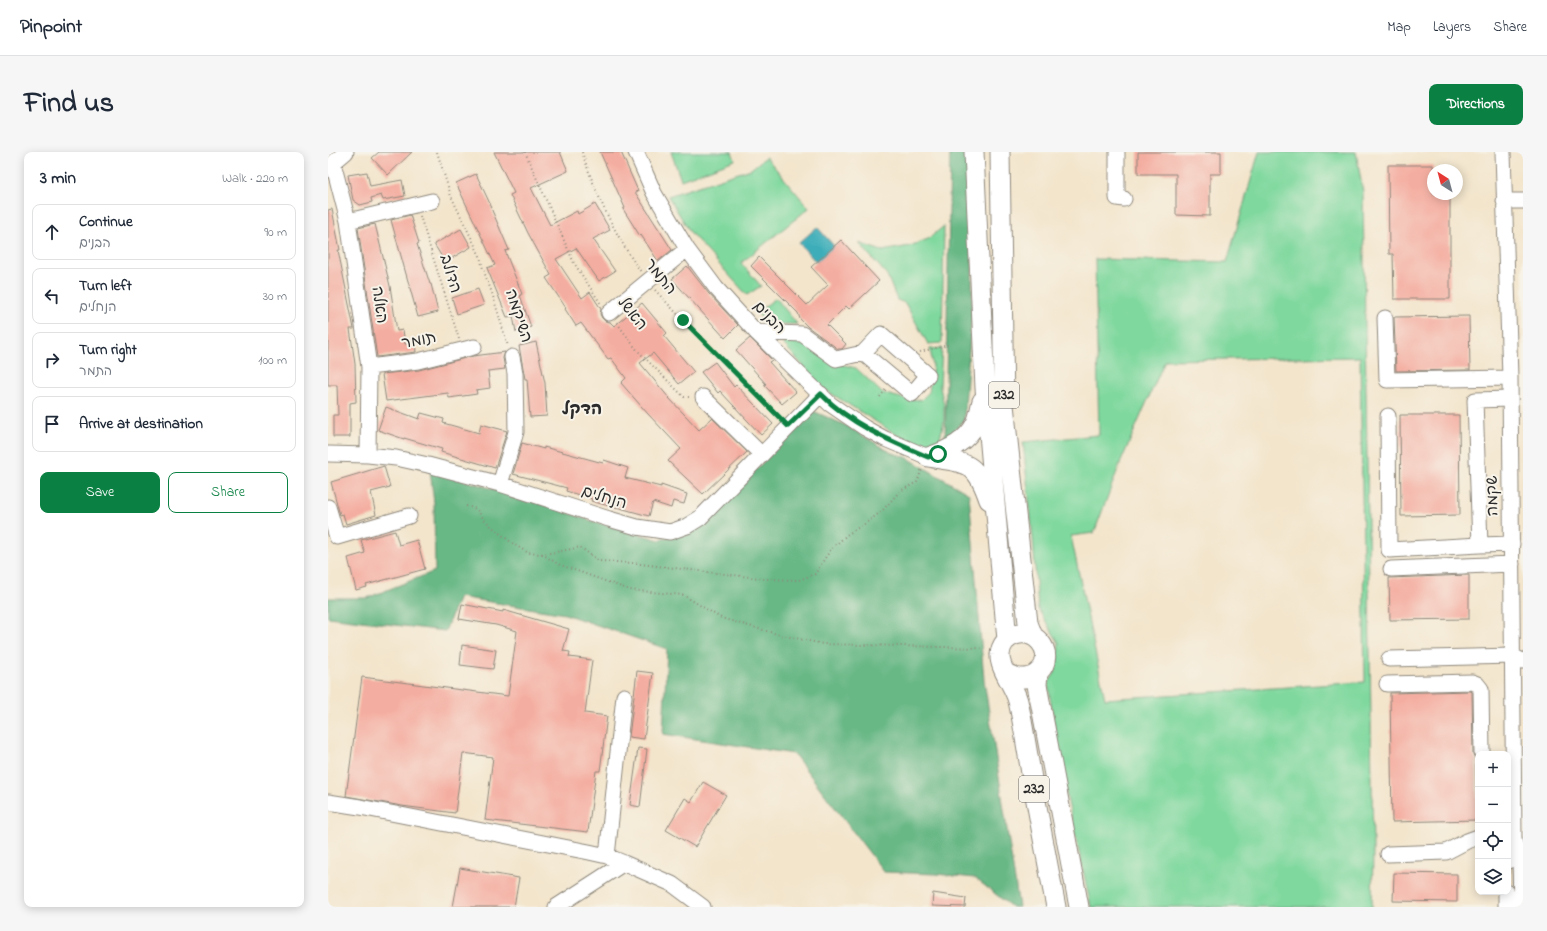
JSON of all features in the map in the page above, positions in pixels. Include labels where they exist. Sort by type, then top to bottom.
[{"type":"main road","name":"232","points":[[974,152],[985,388],[1007,640]]},
{"type":"main road","name":"232","points":[[1000,152],[1004,405],[1028,623],[1033,636]]},
{"type":"main road","points":[[928,457],[956,446],[968,435],[977,423],[985,388]]},
{"type":"main road","points":[[928,457],[957,462],[968,466],[977,472],[983,482],[996,520]]},
{"type":"main road","points":[[1028,634],[1033,636],[1041,642],[1044,649],[1044,664],[1034,676],[1027,679],[1012,677],[1005,672],[1000,660],[1002,646],[1013,636],[1028,634]]},
{"type":"main road","name":"232","points":[[1005,672],[1017,700],[1056,907]]},
{"type":"main road","name":"232","points":[[1038,672],[1037,685],[1079,907]]},
{"type":"street","points":[[331,163],[346,152]]},
{"type":"street","name":"הבנים","points":[[636,152],[654,193],[687,249],[716,288],[756,332],[830,404],[865,428],[885,439],[928,457]]},
{"type":"street","points":[[1117,152],[1117,198],[1124,199]]},
{"type":"street","name":"שקמה","points":[[1503,152],[1510,399],[1517,505],[1512,544],[1512,564],[1520,656],[1515,838],[1520,861],[1521,907]]},
{"type":"street","name":"האלה","points":[[331,163],[348,221],[370,367],[368,455]]},
{"type":"street","points":[[348,221],[432,201]]},
{"type":"street","points":[[1504,201],[1523,201]]},
{"type":"street","points":[[609,313],[687,249]]},
{"type":"street","points":[[1385,318],[1386,380],[1510,378]]},
{"type":"street","points":[[756,332],[802,334],[836,359],[863,353]]},
{"type":"street","name":"תומר","points":[[370,367],[418,361],[468,349]]},
{"type":"street","name":"השיקמה","points":[[500,484],[516,432],[515,373],[512,357]]},
{"type":"street","name":"הנחלים","points":[[329,455],[368,455],[408,461],[500,484],[637,527],[670,532],[687,526],[700,518],[788,426],[821,394]]},
{"type":"street","points":[[703,397],[761,454]]},
{"type":"street","points":[[1480,545],[1475,400],[1510,399]]},
{"type":"street","points":[[1388,416],[1389,550],[1512,544]]},
{"type":"street","points":[[328,507],[337,537],[409,516]]},
{"type":"street","points":[[1391,569],[1512,564]]},
{"type":"street","points":[[1389,659],[1520,656]]},
{"type":"street","points":[[1387,684],[1472,682],[1477,684],[1481,689],[1482,751]]},
{"type":"street","points":[[607,856],[624,696]]},
{"type":"street","points":[[328,802],[607,856],[672,884],[703,907]]},
{"type":"street","name":"שקמה","points":[[1509,859],[1515,838]]},
{"type":"street","points":[[1388,854],[1446,852],[1467,840],[1475,839]]},
{"type":"street","points":[[556,907],[624,863]]},
{"type":"street","points":[[1506,895],[1506,907]]},
{"type":"path","name":"השיקמה","points":[[437,152],[450,196],[480,256],[512,357]]},
{"type":"path","name":"האשל","points":[[525,152],[574,263],[596,299],[609,313],[637,350],[684,397],[703,397]]},
{"type":"path","name":"התמר","points":[[582,152],[593,184],[612,226],[631,258],[648,282],[683,320],[788,426]]},
{"type":"path","name":"הדולב","points":[[416,205],[468,349]]},
{"type":"path","points":[[915,353],[948,345]]},
{"type":"path","points":[[466,506],[475,508],[484,520],[528,552],[541,553],[580,548],[599,561],[632,563],[767,579],[798,580],[815,574],[831,549],[848,534],[882,512],[900,490],[917,482],[928,457]]},
{"type":"path","points":[[541,553],[558,564],[630,590],[683,595],[721,618],[777,634],[823,644],[981,648]]},
{"type":"green space","points":[[671,152],[732,152],[735,160],[681,180]]},
{"type":"green space","points":[[950,152],[973,152],[972,309],[964,420],[945,441]]},
{"type":"green space","points":[[1259,152],[1356,152],[1363,192],[1373,850],[1372,907],[1091,907],[1061,770],[1048,684],[1056,670],[1059,643],[1038,609],[1033,539],[1023,442],[1099,435],[1095,259],[1227,262]],"holes":[[[1360,357],[1365,682],[1105,699],[1071,536],[1094,533],[1119,466],[1165,360]]]},
{"type":"green space","points":[[766,157],[809,208],[741,263],[761,286],[747,295],[690,232],[668,196],[751,169]]},
{"type":"green space","points":[[944,226],[942,343],[928,344],[905,303],[897,300],[887,275],[859,243],[882,251],[910,246],[928,239]]},
{"type":"green space","points":[[776,298],[797,324],[767,324],[757,312]]},
{"type":"green space","points":[[793,335],[831,362],[856,368],[882,393],[901,398],[921,400],[929,392],[933,366],[930,349],[942,348],[940,387],[944,405],[944,421],[939,443],[926,444],[905,440],[824,389],[779,339]]},
{"type":"green space","points":[[813,411],[847,426],[892,453],[906,457],[969,494],[984,680],[1019,907],[1012,907],[975,878],[936,874],[884,872],[794,754],[663,734],[667,649],[565,614],[459,597],[445,631],[328,617],[328,598],[367,598],[435,571],[434,503],[430,470],[536,502],[592,521],[660,540],[704,523]]},
{"type":"water","points":[[817,227],[869,285],[851,301],[799,243]]},
{"type":"building","points":[[379,152],[412,152],[388,175],[372,158]]},
{"type":"building","points":[[494,152],[560,152],[568,171],[531,188],[550,225],[577,211],[578,214],[595,204],[610,230],[593,239],[615,271],[599,281],[576,248],[556,259],[582,298],[590,292],[601,309],[600,314],[602,318],[614,326],[642,303],[667,333],[664,336],[694,372],[679,384],[653,353],[640,363],[669,398],[699,430],[712,418],[747,452],[703,494],[668,461],[681,449],[621,383],[626,378],[611,358],[608,359],[581,323],[576,326],[546,278],[551,275],[528,233],[510,195],[514,193]]},
{"type":"building","points":[[600,152],[621,152],[638,191],[635,192],[672,250],[658,261],[623,209],[625,208]]},
{"type":"building","points":[[1138,152],[1221,152],[1221,174],[1210,174],[1210,216],[1176,215],[1176,174],[1138,174]]},
{"type":"building","points":[[1388,165],[1427,165],[1427,200],[1450,200],[1450,299],[1394,299],[1393,254],[1389,254]]},
{"type":"building","points":[[367,172],[370,186],[402,180],[405,196],[383,200],[381,195],[371,198],[372,202],[360,205],[353,200],[348,175]]},
{"type":"building","points":[[476,174],[509,250],[505,251],[522,294],[520,295],[531,327],[516,332],[513,316],[507,317],[487,268],[495,265],[456,183]]},
{"type":"building","points":[[332,209],[340,250],[338,250],[354,329],[350,329],[355,364],[356,402],[350,403],[350,437],[333,437],[333,415],[338,415],[337,385],[328,385],[328,210]]},
{"type":"building","points":[[410,215],[419,243],[417,244],[431,284],[438,312],[418,317],[391,220]]},
{"type":"building","points":[[375,224],[390,286],[397,331],[403,330],[405,344],[415,343],[416,352],[377,357],[358,228]]},
{"type":"building","points":[[461,229],[471,247],[445,262],[434,244]]},
{"type":"building","points":[[841,240],[879,281],[849,309],[846,306],[827,325],[846,344],[842,349],[838,349],[808,327],[800,319],[798,313],[751,266],[759,257],[807,305],[828,285],[811,267]]},
{"type":"building","points":[[687,266],[709,294],[738,325],[725,338],[672,279]]},
{"type":"building","points":[[478,289],[484,305],[457,314],[452,298]]},
{"type":"building","points":[[1469,316],[1470,370],[1396,371],[1394,317]]},
{"type":"building","points":[[750,338],[772,360],[769,362],[796,392],[782,404],[764,385],[766,384],[736,350]]},
{"type":"building","points":[[536,342],[545,383],[547,416],[530,417],[527,379],[525,379],[519,346]]},
{"type":"building","points":[[505,352],[503,358],[505,369],[488,371],[490,388],[476,390],[477,394],[449,398],[448,393],[386,401],[382,374],[419,370],[473,356]]},
{"type":"building","points":[[715,362],[734,387],[736,385],[773,424],[761,435],[720,391],[718,393],[701,372]]},
{"type":"building","points":[[386,407],[419,419],[421,413],[444,419],[443,423],[479,433],[481,424],[507,431],[495,468],[441,452],[442,449],[404,439],[378,430]]},
{"type":"building","points":[[1400,415],[1459,415],[1460,515],[1401,516]]},
{"type":"building","points":[[522,443],[544,449],[544,447],[603,463],[604,460],[628,468],[625,478],[661,487],[661,485],[687,494],[684,504],[673,501],[671,508],[653,502],[649,516],[591,501],[592,499],[566,491],[567,488],[513,474]]},
{"type":"building","points":[[384,466],[390,487],[371,492],[376,515],[346,524],[343,514],[340,515],[331,482]]},
{"type":"building","points":[[395,531],[399,545],[417,540],[425,569],[366,585],[367,587],[356,590],[348,558],[365,553],[361,540]]},
{"type":"building","points":[[1469,575],[1469,619],[1390,620],[1389,578]]},
{"type":"building","points":[[462,604],[503,612],[503,610],[569,629],[563,651],[570,652],[569,657],[592,660],[585,713],[607,716],[600,771],[596,771],[588,832],[485,820],[493,757],[463,753],[455,813],[402,806],[346,796],[362,677],[508,696],[517,631],[496,625],[459,619]]},
{"type":"building","points":[[462,645],[496,650],[493,669],[460,665]]},
{"type":"building","points":[[637,671],[653,673],[644,739],[629,737]]},
{"type":"building","points":[[1472,692],[1473,754],[1475,758],[1475,820],[1392,822],[1390,693]]},
{"type":"building","points":[[638,748],[647,749],[640,807],[630,805]]},
{"type":"building","points":[[703,782],[726,795],[695,847],[666,830],[685,798],[691,802]]},
{"type":"building","points":[[460,868],[519,878],[514,907],[453,907]]},
{"type":"building","points":[[1394,873],[1457,874],[1457,902],[1393,901]]},
{"type":"building","points":[[933,893],[966,898],[965,907],[932,906]]},
{"type":"district","name":"הדקל","points":[[582,409]]},
{"type":"route","points":[[683,320],[788,426],[821,394],[830,404],[865,428],[885,439],[928,457],[938,454]]}]
